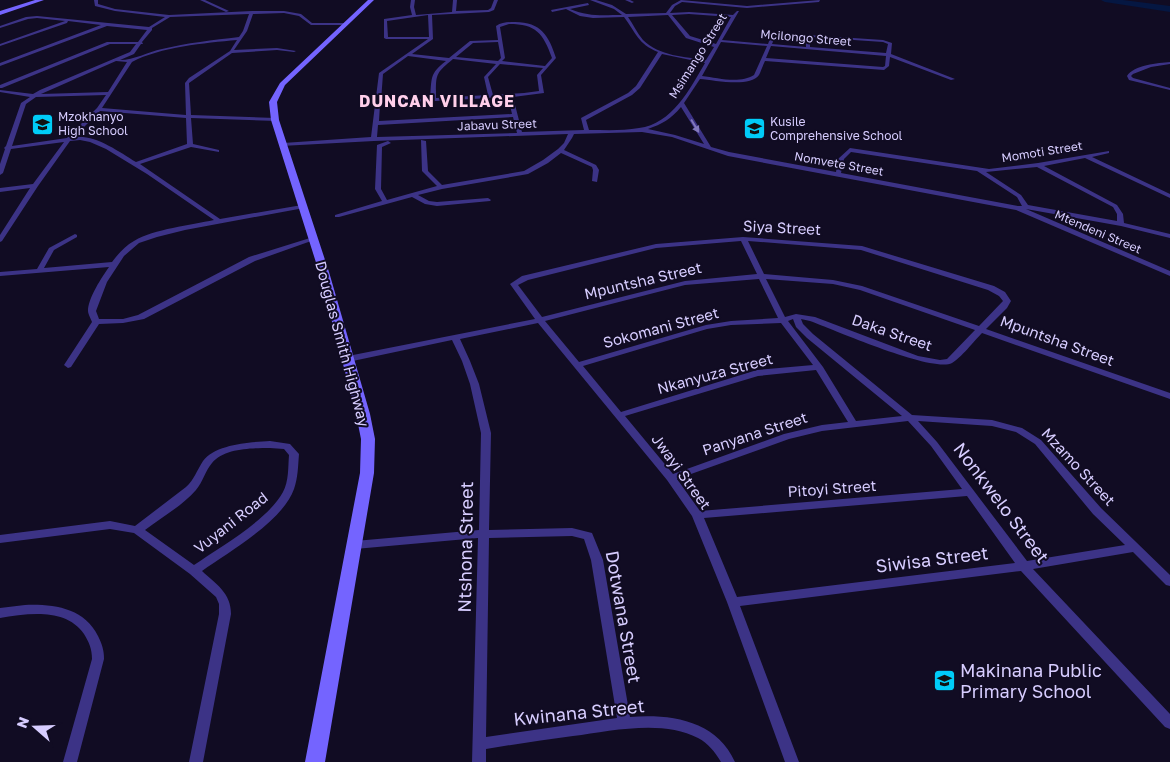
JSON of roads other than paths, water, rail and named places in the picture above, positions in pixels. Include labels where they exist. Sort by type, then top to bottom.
[{"type":"street","points":[[0,12],[35,0]]},
{"type":"street","points":[[0,12],[41,0]]},
{"type":"street","points":[[96,0],[96,5],[106,9],[170,16],[229,12],[290,12],[300,15],[311,24],[346,24]]},
{"type":"street","points":[[202,0],[229,12]]},
{"type":"street","name":"Douglas Smith Highway","points":[[316,762],[367,473],[368,438],[333,304],[275,120],[273,102],[278,90],[371,0]]},
{"type":"street","points":[[413,0],[414,16]]},
{"type":"street","points":[[454,13],[455,0]]},
{"type":"street","points":[[431,38],[385,38],[385,19],[430,14],[487,12],[493,9],[496,0]]},
{"type":"street","points":[[668,13],[676,3],[682,1],[747,7],[819,1]]},
{"type":"street","points":[[552,11],[590,2],[610,6],[625,15],[644,43],[661,52],[707,62]]},
{"type":"street","name":"Msimango Street","points":[[642,130],[661,123],[671,116],[682,104],[700,77],[734,16],[747,7]]},
{"type":"street","points":[[566,8],[590,17],[668,13],[734,16]]},
{"type":"street","points":[[190,145],[186,87],[188,81],[230,52],[240,38],[252,12]]},
{"type":"street","points":[[668,13],[688,37],[717,46]]},
{"type":"street","points":[[678,25],[689,13]]},
{"type":"street","points":[[374,139],[381,73],[431,38],[430,14]]},
{"type":"street","points":[[0,173],[22,106],[34,96],[132,53],[141,44],[152,27],[170,16]]},
{"type":"street","points":[[0,27],[37,17],[151,29]]},
{"type":"street","points":[[0,45],[70,20]]},
{"type":"street","points":[[378,102],[510,96],[542,92],[538,77],[554,59],[547,38],[535,26],[520,23],[499,25],[503,58],[486,77],[491,96]]},
{"type":"street","points":[[0,65],[108,24]]},
{"type":"street","points":[[700,77],[741,81],[752,80],[756,76],[763,59],[773,36],[883,40],[890,43],[886,68],[878,69],[763,59]]},
{"type":"street","points":[[808,36],[808,48]]},
{"type":"street","points":[[112,62],[130,61],[145,55],[240,38]]},
{"type":"street","points":[[433,99],[435,73],[472,42],[501,40]]},
{"type":"street","name":"Mcilongo Street","points":[[721,41],[889,55],[953,79]]},
{"type":"street","points":[[0,89],[109,43],[141,44]]},
{"type":"street","points":[[230,52],[277,49],[294,51]]},
{"type":"street","points":[[587,132],[583,119],[630,94],[638,87],[661,52]]},
{"type":"street","points":[[407,55],[545,67]]},
{"type":"street","points":[[0,240],[69,139],[99,109],[130,61]]},
{"type":"street","points":[[1170,63],[1144,67],[1131,73],[1129,76],[1131,79],[1139,82],[1170,88]]},
{"type":"street","points":[[0,89],[34,96],[109,93]]},
{"type":"street","points":[[510,96],[520,134]]},
{"type":"street","points":[[682,104],[709,148]]},
{"type":"street","points":[[99,109],[189,117],[275,120]]},
{"type":"street","points":[[377,123],[515,115]]},
{"type":"street","name":"Jabavu Street","points":[[283,146],[374,139],[571,134],[642,130],[673,136],[709,148]]},
{"type":"street","points":[[337,216],[386,203],[441,187],[526,173],[560,150],[567,143],[571,134],[383,143],[379,146],[378,189],[386,203]]},
{"type":"street","points":[[8,148],[89,138],[135,164],[219,221]]},
{"type":"street","points":[[423,141],[425,171],[441,187]]},
{"type":"street","points":[[135,164],[182,150],[190,145],[218,151]]},
{"type":"street","name":"Nomvete Street","points":[[709,148],[728,154],[1018,208]]},
{"type":"street","points":[[560,150],[594,166],[596,170],[595,180]]},
{"type":"street","name":"Momoti Street","points":[[838,175],[841,159],[848,151],[855,150],[980,171],[1038,165],[1107,152]]},
{"type":"street","points":[[1086,156],[1170,196]]},
{"type":"street","points":[[1038,165],[1115,206],[1120,214],[1121,224]]},
{"type":"street","name":"Momoti Street","points":[[980,171],[1013,190],[1023,200],[1026,207]]},
{"type":"street","points":[[0,190],[36,186]]},
{"type":"street","points":[[413,195],[427,203],[436,204],[488,200]]},
{"type":"street","points":[[96,322],[92,310],[93,305],[113,264],[118,257],[136,242],[145,238],[219,221],[302,207]]},
{"type":"street","points":[[1018,208],[1026,207],[1121,224],[1170,236]]},
{"type":"street","name":"Mtendeni Street","points":[[1018,208],[1032,216],[1170,274]]},
{"type":"street","points":[[39,271],[51,249],[75,236]]},
{"type":"street","points":[[96,322],[141,318],[252,260],[312,239]]},
{"type":"street","points":[[743,239],[783,320],[819,367],[854,423]]},
{"type":"street","name":"Siya Street","points":[[514,287],[516,282],[525,278],[656,246],[743,239],[862,248],[991,288],[1002,294],[1007,300],[1004,306],[981,329]]},
{"type":"street","points":[[0,274],[113,264]]},
{"type":"street","name":"Mpuntsha Street","points":[[348,360],[540,320],[685,283],[762,276],[833,282],[862,288],[1170,396]]},
{"type":"street","name":"Jwayi Street","points":[[514,287],[620,415],[697,515],[733,602],[792,762]]},
{"type":"street","points":[[783,320],[796,316]]},
{"type":"street","name":"Daka Street","points":[[796,316],[812,319],[916,358],[940,363],[950,361],[981,329]]},
{"type":"street","name":"Nonkwelo Street","points":[[796,316],[799,325],[810,336],[910,418],[934,444],[1024,566],[1170,722]]},
{"type":"street","name":"Sokomani Street","points":[[578,365],[706,327],[730,323],[783,320]]},
{"type":"street","points":[[68,365],[96,322]]},
{"type":"street","name":"Ntshona Street","points":[[455,338],[467,359],[480,401],[486,433],[479,762]]},
{"type":"street","name":"Nkanyuza Street","points":[[620,415],[758,374],[777,370],[819,367]]},
{"type":"street","name":"Panyana Street","points":[[670,478],[786,436],[854,423],[910,418]]},
{"type":"street","name":"Mzamo Street","points":[[910,418],[992,423],[1019,430],[1038,442],[1097,510],[1170,582]]},
{"type":"street","name":"Vuyani Road","points":[[137,530],[192,489],[208,462],[217,454],[230,450],[273,444],[287,446],[291,449],[294,454],[291,481],[288,493],[276,511],[194,570]]},
{"type":"street","name":"Pitoyi Street","points":[[697,515],[970,492]]},
{"type":"street","points":[[0,539],[110,525],[137,530],[194,570],[220,594],[225,604],[225,614],[196,762]]},
{"type":"street","name":"Dotwana Street","points":[[484,534],[572,532],[588,536],[597,560],[624,723]]},
{"type":"street","points":[[355,545],[484,534]]},
{"type":"street","name":"Siwisa Street","points":[[733,602],[1024,566],[1134,548]]},
{"type":"street","points":[[0,613],[20,610],[64,612],[72,615],[89,631],[97,646],[98,659],[70,762]]},
{"type":"street","name":"Kwinana Street","points":[[479,744],[624,723],[665,724],[695,730],[708,736],[726,756],[728,762]]},
{"type":"waterway","points":[[1105,0],[1170,9]]},
{"type":"place","name":"Mzokhanyo High School","points":[[42,124]]},
{"type":"place","name":"Kusile Comprehensive School","points":[[754,129]]},
{"type":"place","name":"Makinana Public Primary School","points":[[944,681]]},
{"type":"district","name":"DUNCAN VILLAGE","points":[[437,101]]}]
